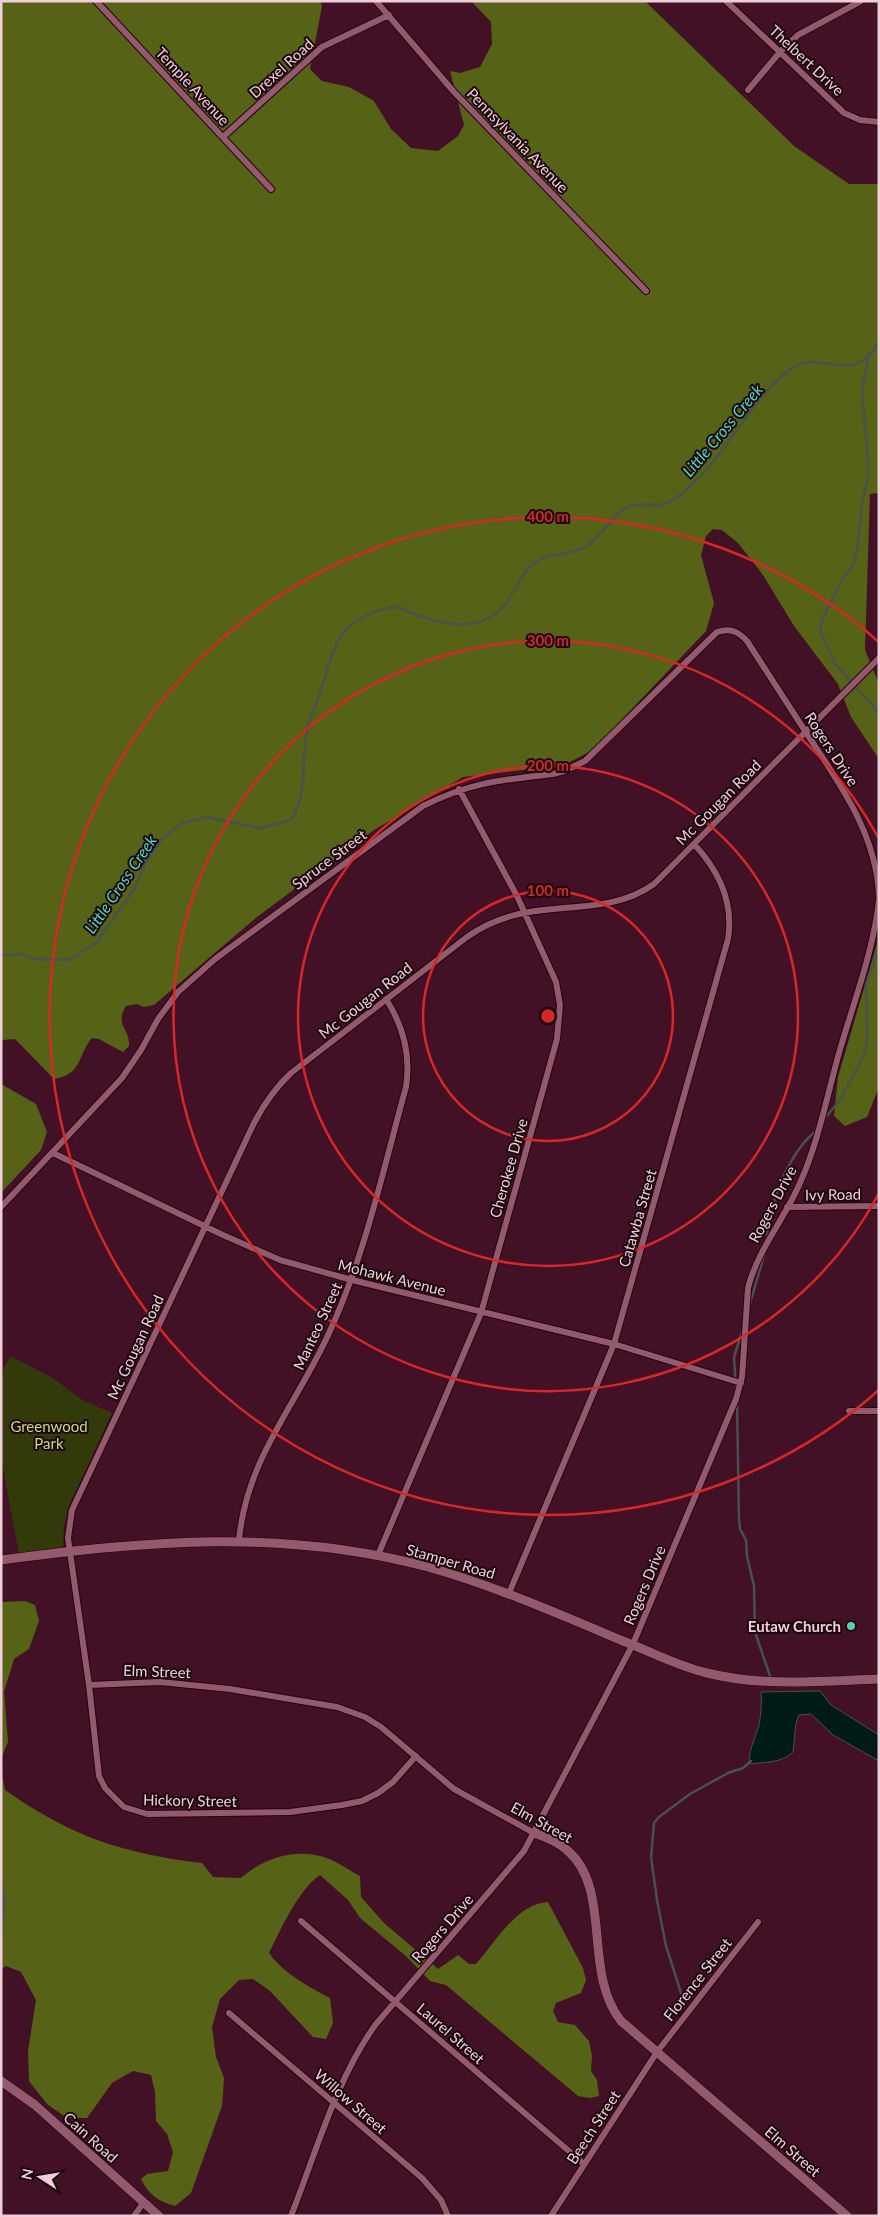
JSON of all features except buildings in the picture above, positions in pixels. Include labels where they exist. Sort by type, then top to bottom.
[{"type":"street","name":"Temple Avenue","points":[[96,1],[272,189]]},
{"type":"street","name":"Pennsylvania Avenue","points":[[376,1],[454,92],[646,291]]},
{"type":"street","name":"Thelbert Drive","points":[[726,1],[844,112],[860,120],[879,122]]},
{"type":"street","points":[[748,90],[780,52],[808,28],[861,1]]},
{"type":"street","name":"Drexel Road","points":[[223,137],[322,47],[389,16]]},
{"type":"street","name":"Spruce Street","points":[[1,1207],[122,1078],[142,1050],[168,1005],[215,959],[423,806],[459,789],[488,781],[553,774],[575,767],[594,754],[712,634],[722,630],[734,631]]},
{"type":"street","name":"Rogers Drive","points":[[291,2216],[334,2104],[358,2050],[376,2024],[511,1869],[524,1851],[633,1644],[732,1410],[741,1383],[751,1277],[766,1240],[787,1207],[808,1162],[865,962],[879,898],[874,859],[859,818],[845,791],[747,641],[734,631]]},
{"type":"street","name":"Mc Gougan Road","points":[[70,1551],[68,1532],[72,1510],[254,1123],[268,1098],[291,1073],[476,931],[492,922],[525,912],[613,903],[635,896],[654,884],[879,658]]},
{"type":"street","name":"Cherokee Drive","points":[[378,1556],[481,1313],[557,1039],[560,1022],[560,1005],[556,982],[525,912],[459,789]]},
{"type":"street","name":"Catawba Street","points":[[509,1593],[614,1344],[728,939],[730,916],[726,894],[714,868],[694,844]]},
{"type":"street","name":"Manteo Street","points":[[239,1540],[244,1506],[258,1463],[316,1359],[352,1280],[408,1076],[405,1042],[400,1026],[386,999]]},
{"type":"street","name":"Mohawk Avenue","points":[[53,1153],[254,1250],[280,1260],[481,1313],[614,1344],[741,1383]]},
{"type":"street","name":"Ivy Road","points":[[787,1207],[879,1206]]},
{"type":"street","points":[[849,1411],[879,1411]]},
{"type":"street","name":"Stamper Road","points":[[1,1560],[160,1542],[239,1540],[312,1545],[428,1567],[509,1593],[681,1666],[737,1679],[789,1682],[879,1679]]},
{"type":"street","name":"Hickory Street","points":[[70,1551],[89,1685],[99,1776],[105,1788],[124,1807],[147,1814],[290,1812],[342,1805],[362,1801],[378,1793],[393,1782],[416,1756]]},
{"type":"street","name":"Elm Street","points":[[89,1685],[160,1682],[230,1689],[337,1707],[373,1722],[398,1740],[454,1789],[534,1833],[558,1843],[567,1850],[585,1872],[591,1894],[602,1980],[608,2002],[621,2021],[843,2215]]},
{"type":"street","name":"Laurel Street","points":[[301,1921],[584,2164]]},
{"type":"street","name":"Florence Street","points":[[657,2052],[758,1922]]},
{"type":"street","name":"Willow Street","points":[[229,2013],[422,2178],[441,2200],[448,2216]]},
{"type":"street","name":"Beech Street","points":[[551,2216],[657,2052]]},
{"type":"street","name":"Cain Road","points":[[1,2081],[35,2105],[159,2216]]},
{"type":"street","points":[[134,2216],[144,2202]]},
{"type":"green space","points":[[1,1],[320,1],[322,6],[310,69],[322,81],[349,87],[374,101],[391,129],[411,148],[438,151],[458,136],[464,125],[450,71],[460,73],[480,67],[492,44],[491,22],[471,1],[645,1],[794,146],[849,184],[879,184],[879,493],[870,494],[865,650],[879,684],[879,759],[851,717],[838,684],[794,626],[763,575],[738,543],[722,530],[713,529],[706,536],[701,555],[714,603],[706,631],[593,750],[564,765],[463,777],[374,830],[257,917],[154,1005],[144,1007],[137,1004],[126,1006],[122,1022],[129,1040],[129,1046],[123,1052],[99,1039],[92,1038],[75,1069],[63,1077],[54,1079],[15,1039],[3,1040],[1,1043]]},
{"type":"green space","points":[[879,937],[879,1087],[867,1117],[845,1126],[834,1116],[838,1077]]},
{"type":"green space","points":[[1,1084],[36,1104],[47,1132],[41,1150],[1,1193]]},
{"type":"green space","name":"Greenwood Park","points":[[10,1356],[51,1377],[84,1401],[112,1413],[68,1508],[64,1527],[63,1547],[19,1554],[1,1459],[1,1374]]},
{"type":"green space","points":[[25,1601],[35,1605],[39,1621],[29,1649],[14,1659],[4,1692],[8,1742],[1,1759],[1,1602]]},
{"type":"green space","points":[[1,1770],[5,1790],[52,1820],[75,1831],[123,1848],[202,1863],[213,1877],[241,1878],[261,1864],[282,1856],[294,1854],[306,1854],[333,1861],[360,1876],[361,1897],[384,1923],[438,1969],[458,1955],[469,1964],[476,1964],[516,1917],[526,1909],[548,1902],[583,1968],[586,1980],[581,1993],[556,2003],[553,2011],[558,2022],[575,2025],[589,2041],[592,2056],[591,2071],[597,2080],[599,2096],[590,2098],[578,2096],[446,1985],[430,1981],[406,1956],[360,1918],[348,1900],[320,1875],[304,1890],[297,1900],[269,1953],[288,1973],[330,1998],[333,2023],[326,2039],[313,2037],[269,1990],[253,1979],[239,1980],[220,1999],[212,2027],[216,2057],[224,2078],[222,2106],[191,2193],[175,2206],[159,2200],[147,2189],[141,2179],[147,2174],[168,2171],[173,2152],[167,2134],[156,2121],[155,2092],[151,2075],[133,2071],[112,2083],[87,2118],[67,2118],[47,2104],[29,2081],[28,2051],[36,2000],[21,1972],[6,1966],[1,1969]]},
{"type":"shaded area","points":[[820,1691],[831,1705],[879,1735],[879,1761],[833,1735],[811,1714],[799,1715],[796,1723],[793,1752],[789,1756],[779,1760],[750,1764],[751,1750],[760,1721],[761,1692]]},
{"type":"waterway","name":"Little Cross Creek","points":[[1,955],[20,954],[35,959],[69,960],[97,942],[134,889],[145,864],[162,839],[182,823],[206,817],[260,828],[291,820],[300,801],[306,736],[310,720],[331,658],[340,637],[350,625],[378,610],[398,607],[411,613],[451,624],[471,624],[491,617],[504,606],[528,569],[540,559],[574,552],[587,546],[598,537],[613,518],[631,506],[660,505],[680,495],[696,481],[759,400],[788,371],[800,364],[812,362],[846,366],[857,363],[868,356],[879,342]]},
{"type":"waterway","points":[[868,358],[862,392],[868,477],[862,503],[857,552],[853,566],[843,578],[823,617],[820,630],[835,664],[879,713]]},
{"type":"waterway","points":[[825,1118],[841,1099],[864,1055],[867,1043],[866,984],[879,949]]},
{"type":"waterway","points":[[767,1239],[771,1211],[782,1180],[797,1152],[816,1131]]},
{"type":"waterway","points":[[749,1307],[765,1252]]},
{"type":"waterway","points":[[736,1390],[734,1357],[743,1329]]},
{"type":"waterway","points":[[737,1403],[740,1529],[746,1540],[747,1556],[754,1586],[755,1632],[771,1679]]},
{"type":"waterway","points":[[683,1999],[666,1946],[657,1900],[651,1857],[654,1823],[659,1817],[690,1794],[728,1773],[743,1768],[751,1761]]},
{"type":"waterway","points":[[1,1882],[4,1903],[1,1935]]},
{"type":"place","name":"Eutaw Church","points":[[851,1626]]}]
